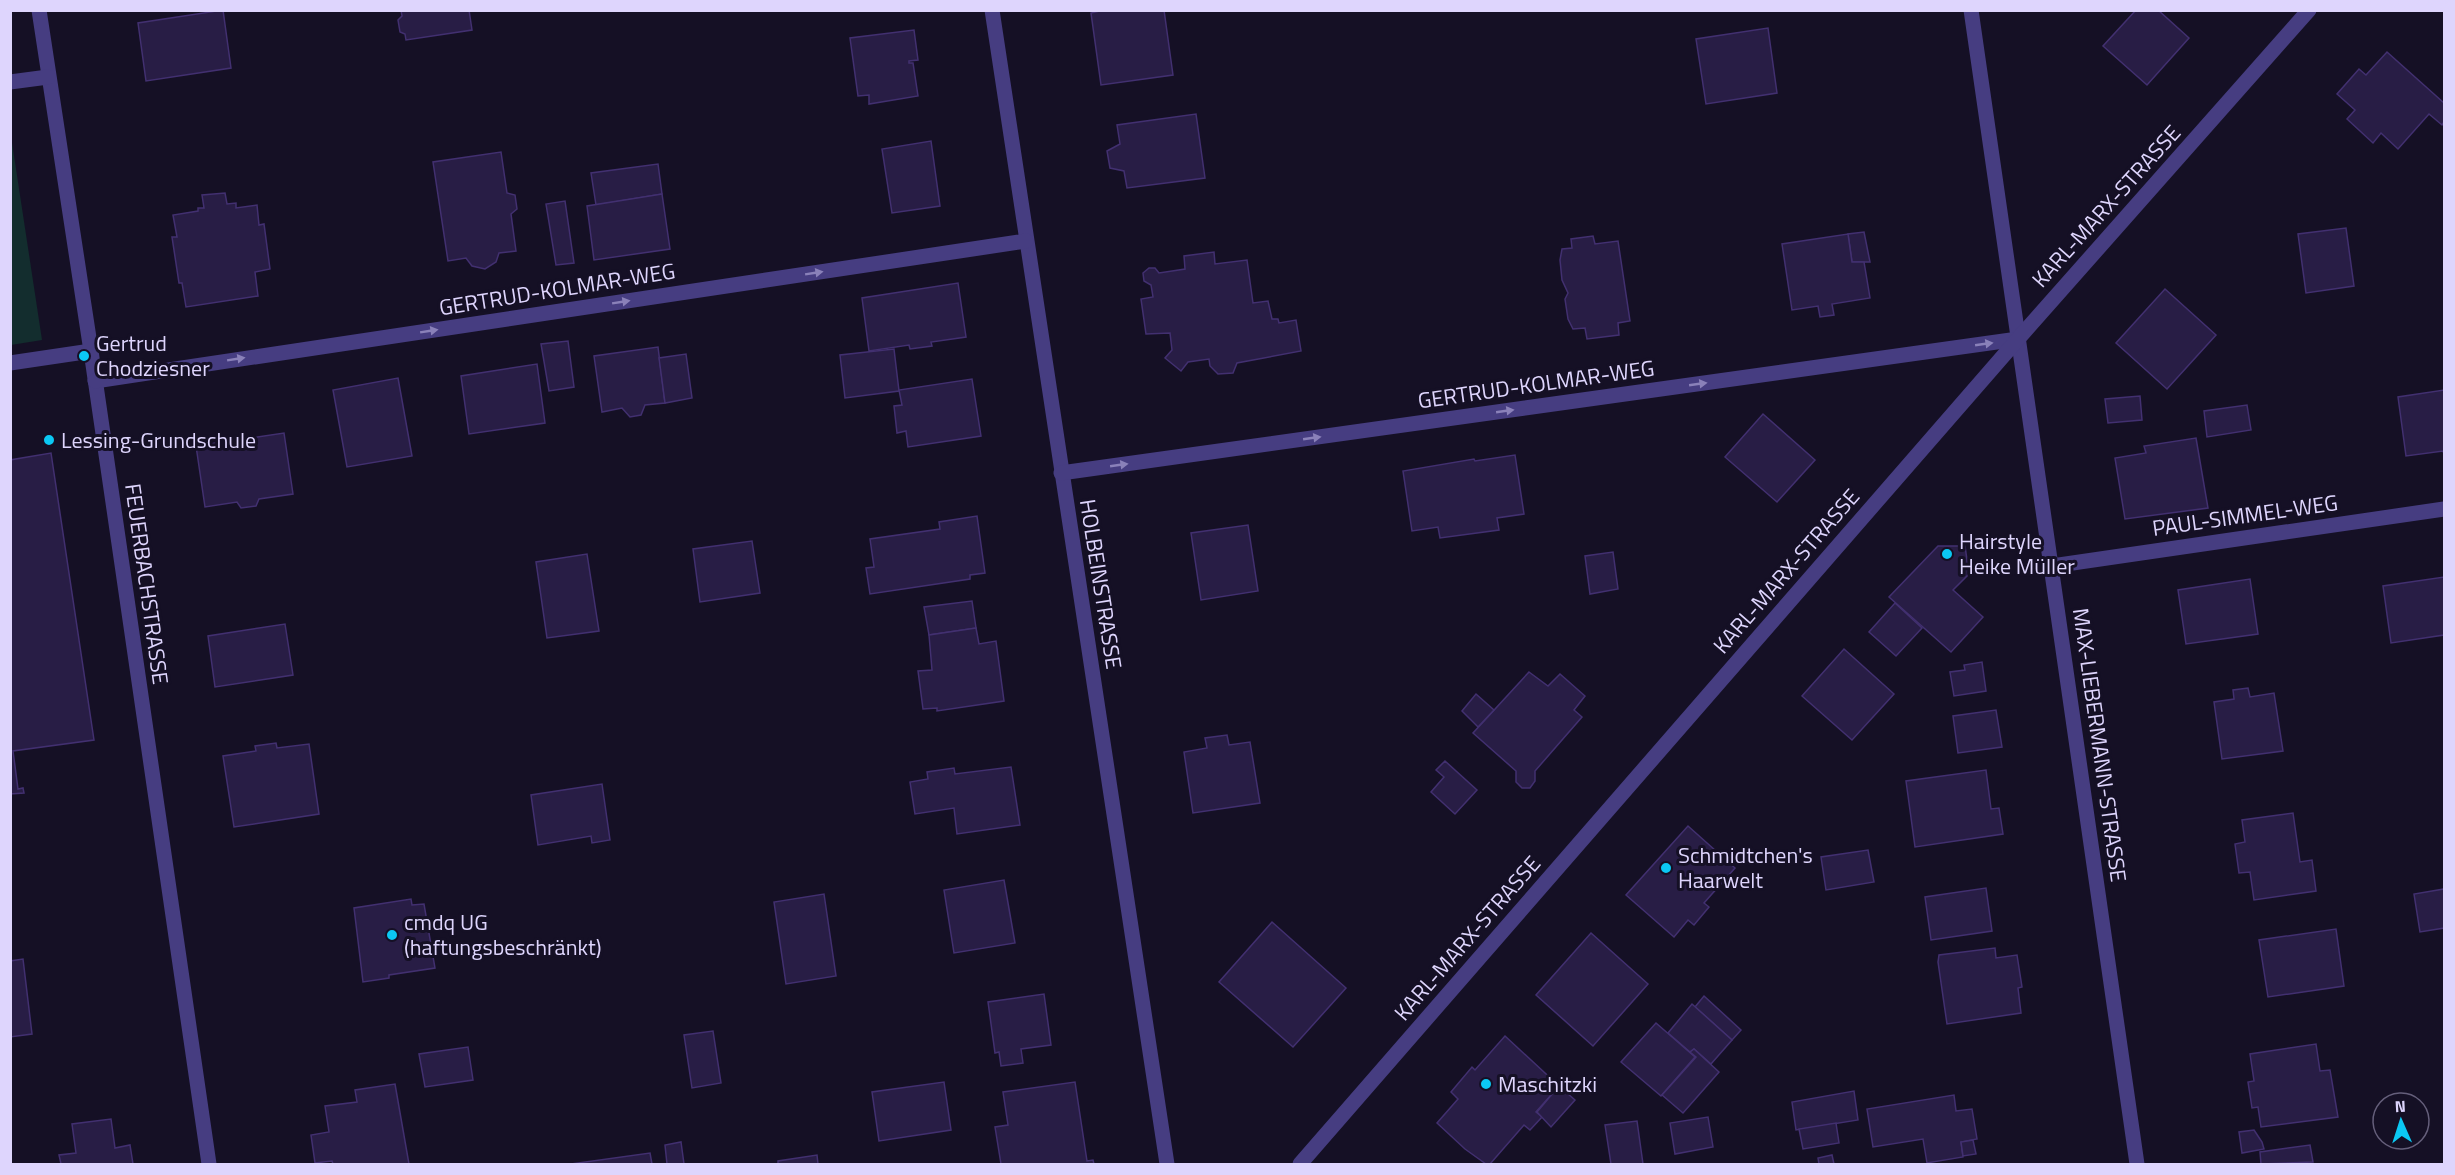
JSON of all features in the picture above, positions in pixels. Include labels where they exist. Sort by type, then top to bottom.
[{"type":"street","name":"FEUERBACHSTRASSE","points":[[39,10],[209,1164]]},
{"type":"street","name":"HOLBEINSTRASSE","points":[[992,10],[1167,1164]]},
{"type":"street","name":"MAX-LIEBERMANN-STRASSE","points":[[1971,10],[2137,1164]]},
{"type":"street","name":"KARL-MARX-STRASSE","points":[[1300,1164],[2018,339],[2309,10]]},
{"type":"street","points":[[10,82],[48,77]]},
{"type":"street","name":"GERTRUD-KOLMAR-WEG","points":[[95,381],[1026,241]]},
{"type":"street","name":"GERTRUD-KOLMAR-WEG","points":[[1061,473],[2018,339]]},
{"type":"street","points":[[10,363],[91,351]]},
{"type":"street","name":"PAUL-SIMMEL-WEG","points":[[2052,566],[2445,509]]},
{"type":"green space","points":[[10,136],[42,340],[11,345]]},
{"type":"building","points":[[223,10],[231,68],[146,81],[138,23]]},
{"type":"building","points":[[401,10],[469,10],[472,30],[406,40],[405,34],[400,32],[398,20],[402,16]]},
{"type":"building","points":[[1104,10],[1164,10],[1173,75],[1101,85],[1091,13]]},
{"type":"building","points":[[2136,10],[2158,10],[2189,38],[2147,85],[2103,46]]},
{"type":"building","points":[[1768,28],[1777,93],[1706,104],[1696,39]]},
{"type":"building","points":[[914,30],[918,60],[909,61],[909,63],[913,63],[918,96],[869,104],[869,95],[858,96],[850,38]]},
{"type":"building","points":[[2387,52],[2444,103],[2442,125],[2429,114],[2398,149],[2381,133],[2373,143],[2347,119],[2355,110],[2337,94],[2359,69],[2366,75]]},
{"type":"building","points":[[1196,114],[1205,178],[1127,188],[1124,171],[1110,168],[1107,151],[1120,144],[1117,125]]},
{"type":"building","points":[[931,141],[940,206],[892,213],[882,149]]},
{"type":"building","points":[[501,152],[507,193],[515,195],[517,209],[511,214],[516,251],[499,253],[496,262],[485,269],[472,266],[466,258],[448,261],[433,162]]},
{"type":"building","points":[[658,164],[662,194],[596,205],[591,173]]},
{"type":"building","points":[[225,193],[227,204],[236,203],[236,208],[257,205],[259,225],[264,224],[270,269],[255,272],[258,296],[186,307],[182,283],[179,283],[172,237],[177,237],[173,215],[204,208],[202,195]]},
{"type":"building","points":[[662,194],[670,249],[594,260],[587,206]]},
{"type":"building","points":[[565,201],[574,263],[556,265],[546,204]]},
{"type":"building","points":[[2346,228],[2354,286],[2306,293],[2298,234]]},
{"type":"building","points":[[1864,232],[1870,262],[1852,262],[1848,234]]},
{"type":"building","points":[[1848,234],[1852,262],[1864,262],[1870,298],[1832,304],[1834,315],[1820,317],[1818,306],[1792,310],[1782,244]]},
{"type":"building","points":[[1593,236],[1595,244],[1618,241],[1630,321],[1618,323],[1619,335],[1587,339],[1585,328],[1573,329],[1568,319],[1565,299],[1568,293],[1562,280],[1560,260],[1562,249],[1572,248],[1571,239]]},
{"type":"building","points":[[1214,252],[1215,264],[1247,260],[1253,303],[1268,301],[1272,319],[1278,319],[1279,323],[1296,320],[1301,351],[1237,363],[1233,373],[1218,374],[1210,366],[1209,359],[1188,362],[1181,371],[1165,358],[1172,350],[1170,333],[1146,334],[1141,299],[1153,297],[1151,285],[1144,281],[1143,273],[1149,268],[1155,268],[1159,273],[1185,269],[1184,256]]},
{"type":"building","points":[[958,283],[966,337],[931,342],[932,346],[910,349],[909,345],[869,351],[862,298]]},
{"type":"building","points":[[2165,289],[2216,335],[2167,389],[2116,343]]},
{"type":"building","points":[[568,341],[574,387],[549,391],[541,344]]},
{"type":"building","points":[[658,347],[665,403],[645,405],[641,415],[630,417],[622,408],[602,412],[594,356]]},
{"type":"building","points":[[894,349],[899,391],[845,398],[840,355]]},
{"type":"building","points":[[686,354],[692,398],[665,403],[659,358]]},
{"type":"building","points":[[537,364],[545,423],[469,434],[461,376]]},
{"type":"building","points":[[398,378],[412,456],[347,467],[333,390]]},
{"type":"building","points":[[972,379],[981,436],[908,447],[906,431],[897,433],[894,406],[902,405],[899,390]]},
{"type":"building","points":[[2444,390],[2444,454],[2443,451],[2406,456],[2398,397]]},
{"type":"building","points":[[2140,396],[2142,420],[2108,423],[2105,399]]},
{"type":"building","points":[[2247,405],[2251,430],[2207,437],[2204,411]]},
{"type":"building","points":[[1763,414],[1815,460],[1777,502],[1725,457]]},
{"type":"building","points":[[284,433],[293,494],[259,499],[256,506],[241,508],[237,502],[205,507],[196,446]]},
{"type":"building","points":[[2196,438],[2208,508],[2125,519],[2115,458],[2146,453],[2144,446]]},
{"type":"building","points":[[51,453],[94,740],[13,751],[18,789],[23,788],[24,793],[10,794],[10,460]]},
{"type":"building","points":[[1515,455],[1524,514],[1497,518],[1499,530],[1440,538],[1438,527],[1412,531],[1403,471],[1474,459],[1475,461]]},
{"type":"building","points":[[977,516],[985,573],[970,575],[970,579],[870,594],[866,568],[874,567],[870,539],[940,529],[939,522]]},
{"type":"building","points":[[1248,525],[1258,591],[1201,600],[1191,533]]},
{"type":"building","points":[[752,541],[760,593],[700,602],[693,549]]},
{"type":"building","points":[[1938,546],[1965,546],[1969,574],[1953,590],[1983,617],[1951,652],[1889,597]]},
{"type":"building","points":[[1613,552],[1618,589],[1590,594],[1585,556]]},
{"type":"building","points":[[587,554],[599,631],[547,638],[536,562]]},
{"type":"building","points":[[2444,577],[2444,635],[2391,643],[2383,586]]},
{"type":"building","points":[[2250,579],[2258,634],[2186,644],[2178,590]]},
{"type":"building","points":[[972,601],[976,628],[929,635],[924,607]]},
{"type":"building","points":[[1895,603],[1922,628],[1896,656],[1869,632]]},
{"type":"building","points":[[285,624],[293,675],[215,687],[208,636]]},
{"type":"building","points":[[976,628],[979,644],[996,641],[1004,701],[937,711],[937,708],[923,709],[918,671],[932,670],[929,635]]},
{"type":"building","points":[[1844,649],[1894,694],[1852,740],[1802,696]]},
{"type":"building","points":[[1982,662],[1986,691],[1954,696],[1950,672],[1965,670],[1964,665]]},
{"type":"building","points":[[1529,672],[1548,686],[1560,674],[1585,696],[1574,710],[1582,717],[1535,771],[1535,781],[1530,788],[1522,788],[1516,782],[1516,771],[1473,733]]},
{"type":"building","points":[[2248,688],[2250,697],[2274,693],[2283,751],[2222,759],[2214,702],[2234,699],[2233,690]]},
{"type":"building","points":[[1476,694],[1494,710],[1478,727],[1462,711]]},
{"type":"building","points":[[1996,710],[2002,747],[1958,753],[1953,716]]},
{"type":"building","points":[[1227,735],[1229,745],[1250,742],[1260,803],[1193,813],[1184,752],[1207,748],[1205,738]]},
{"type":"building","points":[[276,743],[277,748],[309,744],[319,814],[234,827],[223,756],[256,751],[255,746]]},
{"type":"building","points":[[1445,761],[1477,790],[1455,814],[1431,792],[1444,777],[1436,770]]},
{"type":"building","points":[[1011,767],[1020,825],[957,834],[954,808],[915,814],[910,782],[928,779],[927,772],[954,768],[955,774]]},
{"type":"building","points":[[1986,770],[1991,809],[1999,808],[2003,834],[1915,847],[1906,781]]},
{"type":"building","points":[[602,784],[610,840],[592,843],[591,836],[538,845],[531,795]]},
{"type":"building","points":[[2293,813],[2300,862],[2312,860],[2316,891],[2254,900],[2250,872],[2239,873],[2235,844],[2245,842],[2242,820]]},
{"type":"building","points":[[1688,826],[1735,868],[1704,903],[1709,907],[1694,925],[1688,920],[1674,937],[1626,895]]},
{"type":"building","points":[[1868,850],[1874,882],[1826,890],[1821,857]]},
{"type":"building","points":[[1004,880],[1015,943],[954,953],[944,890]]},
{"type":"building","points":[[1986,888],[1992,931],[1931,940],[1925,897]]},
{"type":"building","points":[[2444,889],[2444,928],[2420,932],[2414,894]]},
{"type":"building","points":[[824,894],[836,976],[786,984],[774,902]]},
{"type":"building","points":[[411,899],[412,905],[424,904],[435,968],[389,975],[389,978],[363,982],[354,908]]},
{"type":"building","points":[[1272,922],[1346,988],[1293,1047],[1219,982]]},
{"type":"building","points":[[2336,929],[2344,986],[2268,997],[2259,940]]},
{"type":"building","points":[[1591,933],[1648,984],[1593,1046],[1536,995]]},
{"type":"building","points":[[1995,948],[1996,958],[2017,955],[2022,987],[2018,988],[2021,1013],[1947,1024],[1939,955]]},
{"type":"building","points":[[23,959],[32,1034],[10,1037],[10,961]]},
{"type":"building","points":[[1044,994],[1051,1045],[1021,1049],[1023,1063],[1001,1066],[999,1052],[995,1053],[988,1002]]},
{"type":"building","points":[[1704,996],[1741,1030],[1732,1040],[1695,1007]]},
{"type":"building","points":[[1692,1004],[1732,1040],[1711,1064],[1694,1049],[1690,1052],[1668,1033]]},
{"type":"building","points":[[1656,1023],[1695,1057],[1661,1096],[1621,1062]]},
{"type":"building","points":[[713,1031],[721,1083],[692,1088],[684,1035]]},
{"type":"building","points":[[1505,1036],[1559,1086],[1536,1112],[1542,1117],[1530,1130],[1524,1125],[1490,1164],[1486,1164],[1465,1149],[1437,1123],[1458,1099],[1451,1092],[1472,1067],[1475,1070]]},
{"type":"building","points":[[2316,1044],[2320,1071],[2330,1070],[2338,1117],[2261,1127],[2258,1107],[2252,1108],[2248,1082],[2254,1081],[2250,1054]]},
{"type":"building","points":[[468,1047],[473,1080],[425,1087],[419,1054]]},
{"type":"building","points":[[1694,1049],[1719,1072],[1683,1113],[1662,1095],[1696,1057],[1690,1052]]},
{"type":"building","points":[[944,1082],[951,1130],[879,1141],[872,1092]]},
{"type":"building","points":[[1075,1082],[1087,1161],[1093,1160],[1094,1164],[1001,1164],[995,1127],[1008,1125],[1003,1092]]},
{"type":"building","points":[[395,1084],[409,1164],[333,1164],[332,1161],[315,1163],[311,1135],[329,1132],[325,1106],[357,1102],[355,1090]]},
{"type":"building","points":[[1559,1086],[1575,1100],[1551,1127],[1537,1112]]},
{"type":"building","points":[[1854,1091],[1858,1120],[1796,1130],[1792,1102]]},
{"type":"building","points":[[1954,1095],[1956,1111],[1972,1109],[1977,1139],[1961,1142],[1963,1157],[1927,1163],[1923,1139],[1873,1147],[1867,1109]]},
{"type":"building","points":[[1708,1117],[1713,1147],[1675,1154],[1670,1123]]},
{"type":"building","points":[[111,1119],[115,1148],[130,1145],[133,1164],[61,1164],[59,1155],[76,1153],[72,1124]]},
{"type":"building","points":[[1637,1121],[1643,1164],[1611,1164],[1605,1125]]},
{"type":"building","points":[[1836,1123],[1839,1143],[1803,1149],[1799,1129]]},
{"type":"building","points":[[2254,1130],[2264,1149],[2242,1153],[2239,1132]]},
{"type":"building","points":[[1973,1140],[1976,1154],[1963,1156],[1961,1142]]},
{"type":"building","points":[[681,1142],[684,1164],[667,1164],[665,1145]]},
{"type":"building","points":[[2310,1145],[2313,1162],[2261,1164],[2260,1152]]},
{"type":"building","points":[[650,1153],[652,1164],[571,1164]]},
{"type":"building","points":[[817,1155],[818,1164],[778,1164],[778,1161]]},
{"type":"building","points":[[1832,1155],[1834,1164],[1819,1164],[1818,1158]]},
{"type":"place","name":"Gertrud Chodziesner","points":[[84,356]]},
{"type":"place","name":"Lessing-Grundschule","points":[[49,440]]},
{"type":"place","name":"Hairstyle Heike Müller","points":[[1947,554]]},
{"type":"place","name":"Schmidtchen's Haarwelt","points":[[1666,868]]},
{"type":"place","name":"cmdq UG (haftungsbeschränkt)","points":[[392,935]]},
{"type":"place","name":"Maschitzki","points":[[1486,1084]]}]
